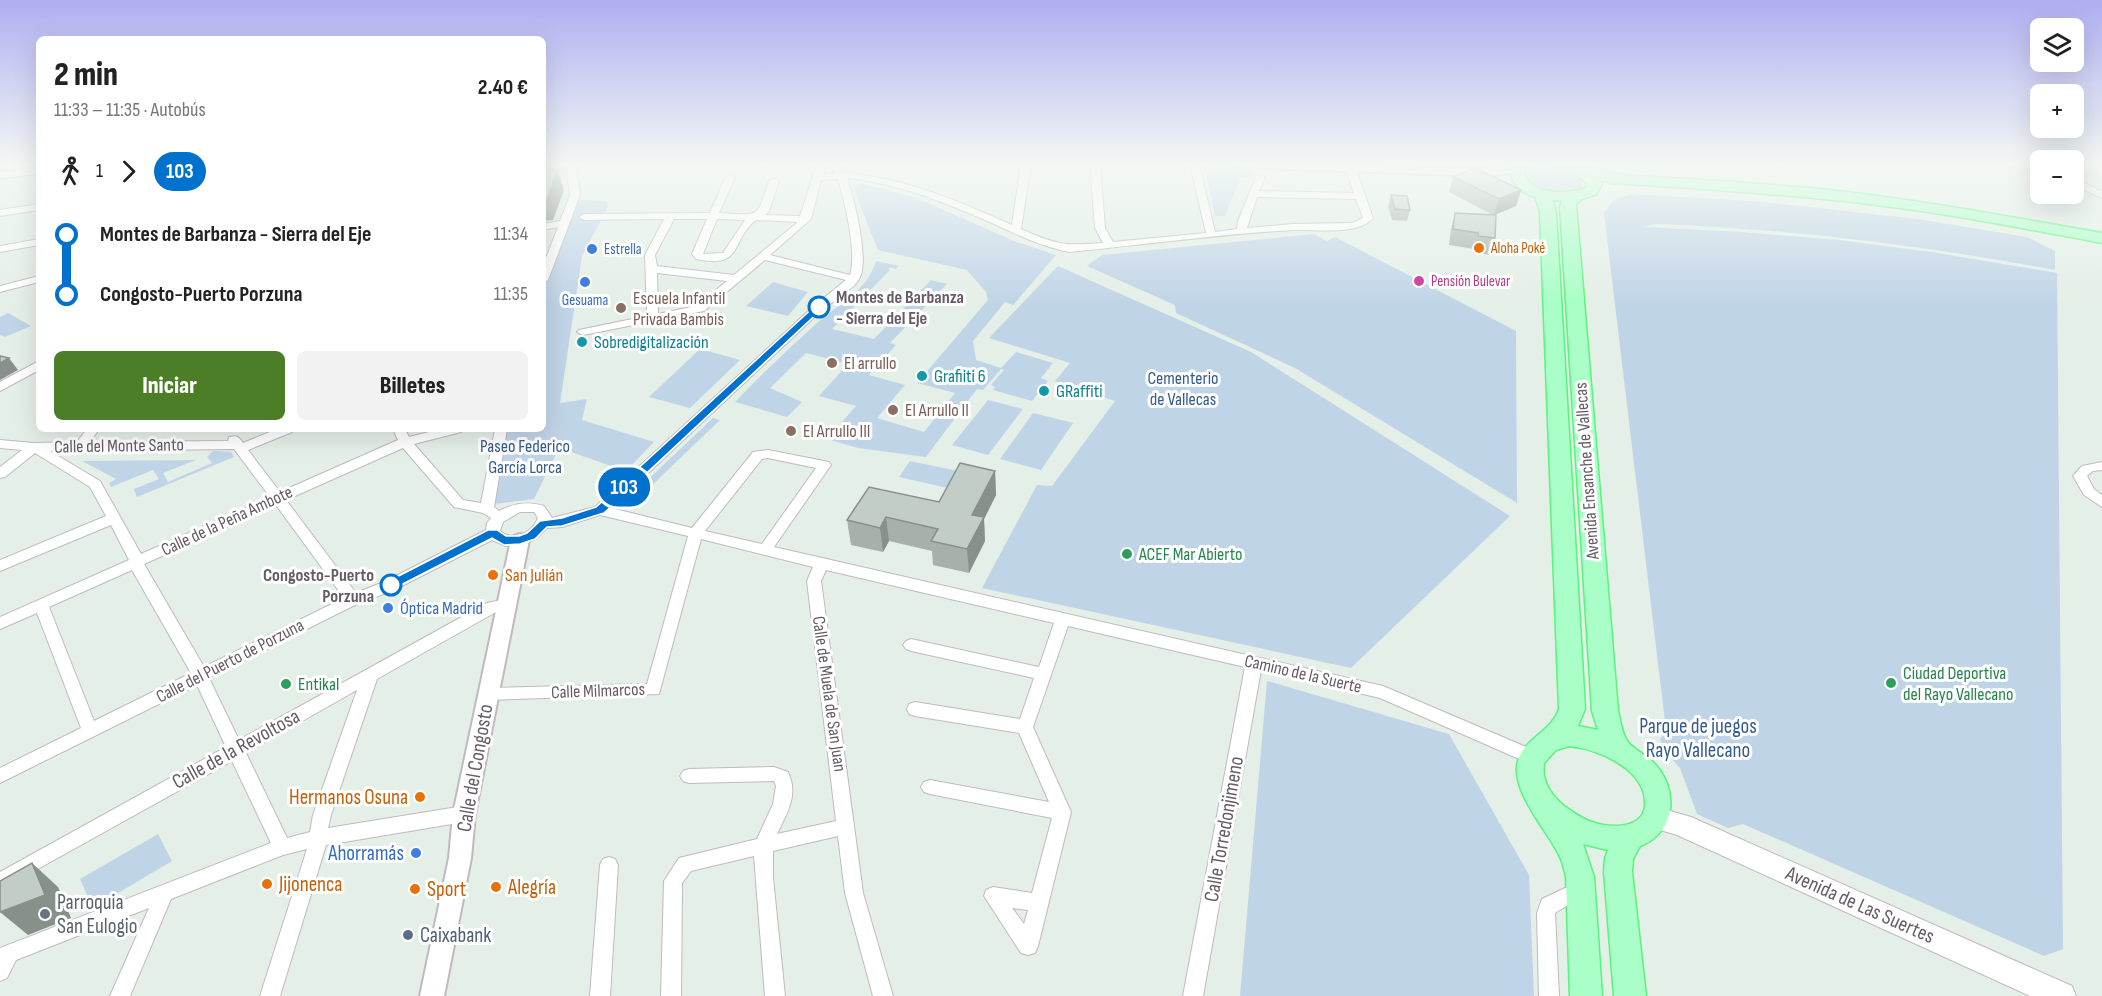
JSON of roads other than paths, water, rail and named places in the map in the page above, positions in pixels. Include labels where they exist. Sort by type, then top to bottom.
[{"type":"main road","name":"Avenida Ensanche de Vallecas","points":[[1533,757],[1541,745],[1555,738],[1569,719],[1571,697],[1548,210]]},
{"type":"main road","name":"Avenida Ensanche de Vallecas","points":[[1568,210],[1605,711],[1616,747]]},
{"type":"main road","points":[[1899,210],[1965,219],[2102,244]]},
{"type":"main road","points":[[1951,210],[2102,238]]},
{"type":"main road","points":[[1546,807],[1564,822],[1586,833],[1609,838],[1630,837],[1646,830],[1656,818],[1659,804],[1655,788],[1647,772],[1633,758],[1616,747],[1595,738],[1574,735],[1555,738]]},
{"type":"main road","points":[[1533,757],[1530,768],[1531,781],[1577,858],[1586,996]]},
{"type":"main road","name":"Avenida de Las Suertes","points":[[1656,818],[1682,825],[2062,996]]},
{"type":"main road","points":[[1630,837],[1619,858],[1618,872],[1630,996]]},
{"type":"street","points":[[0,213],[16,210]]},
{"type":"street","points":[[546,272],[569,210]]},
{"type":"street","points":[[715,210],[697,254],[700,257],[718,258],[727,255],[749,221],[765,210]]},
{"type":"street","points":[[583,332],[700,309],[800,227],[808,210]]},
{"type":"street","points":[[501,432],[492,533],[504,540],[520,540],[531,536],[544,524],[562,522],[600,510],[819,307],[854,279],[858,265],[849,210]]},
{"type":"street","points":[[965,210],[1049,245],[1068,249],[1242,231],[1353,226],[1363,223],[1368,218],[1366,210]]},
{"type":"street","points":[[1016,231],[1019,210]]},
{"type":"street","points":[[1099,210],[1100,230],[1109,244]]},
{"type":"street","points":[[1205,210],[1211,234]]},
{"type":"street","points":[[1242,231],[1247,210]]},
{"type":"street","points":[[653,318],[650,255],[671,216]]},
{"type":"street","points":[[584,218],[713,216],[806,219]]},
{"type":"street","points":[[546,226],[565,223]]},
{"type":"street","points":[[0,249],[36,243]]},
{"type":"street","points":[[764,257],[854,279]]},
{"type":"street","points":[[652,269],[737,279]]},
{"type":"street","points":[[0,289],[36,280]]},
{"type":"street","points":[[0,387],[36,367]]},
{"type":"street","points":[[81,446],[91,432]]},
{"type":"street","points":[[278,432],[237,445],[279,497],[353,599]]},
{"type":"street","name":"Calle de la Peña Ambote","points":[[0,623],[279,497],[402,435],[430,432]]},
{"type":"street","points":[[402,435],[459,504],[493,513],[531,507],[544,513],[544,524]]},
{"type":"street","name":"Calle del Monte Santo","points":[[0,444],[34,447],[237,445]]},
{"type":"street","points":[[0,474],[34,447],[95,484],[200,676],[282,847]]},
{"type":"street","points":[[696,532],[758,455],[768,454],[824,465],[766,549]]},
{"type":"street","points":[[2102,466],[2088,468],[2082,471],[2080,476],[2082,484],[2102,502]]},
{"type":"street","name":"Camino de la Suerte","points":[[600,510],[822,564],[1383,692],[1533,757]]},
{"type":"street","points":[[0,566],[113,519]]},
{"type":"street","name":"Calle Milmarcos","points":[[488,694],[653,690],[696,532]]},
{"type":"street","name":"Calle del Puerto de Porzuna","points":[[0,776],[353,599],[391,585],[492,533]]},
{"type":"street","name":"Calle del Congosto","points":[[432,996],[460,858],[464,814],[520,540]]},
{"type":"street","name":"Calle de Muela de San Juan","points":[[822,564],[814,581],[854,893],[883,996]]},
{"type":"street","name":"Calle de la Revoltosa","points":[[0,882],[492,607],[506,604]]},
{"type":"street","points":[[41,605],[90,731]]},
{"type":"street","points":[[1039,903],[1062,812],[1024,727],[1063,620]]},
{"type":"street","points":[[911,645],[1043,674]]},
{"type":"street","name":"Calle Torredonjimeno","points":[[1193,996],[1254,663]]},
{"type":"street","points":[[270,996],[315,853],[322,815],[370,675]]},
{"type":"street","points":[[915,709],[1024,727]]},
{"type":"street","points":[[689,776],[764,774],[782,777],[785,783],[784,797],[764,847],[764,878],[776,996]]},
{"type":"street","points":[[930,787],[1062,812]]},
{"type":"street","points":[[3,961],[282,847],[317,838],[464,814]]},
{"type":"street","points":[[671,996],[673,881],[685,864],[847,826]]},
{"type":"street","points":[[600,996],[609,865]]},
{"type":"street","points":[[120,996],[164,894]]},
{"type":"street","points":[[1549,996],[1546,912],[1549,905],[1565,897],[1581,894]]},
{"type":"place","name":"Aloha Poké","points":[[1479,248]]},
{"type":"place","name":"Estrella","points":[[592,249]]},
{"type":"place","name":"Pensión Bulevar","points":[[1419,281]]},
{"type":"place","name":"Gesuama","points":[[585,282]]},
{"type":"place","name":"Montes de Barbanza - Sierra del Eje","points":[[819,307]]},
{"type":"place","name":"Escuela Infantil Privada Bambis","points":[[621,308]]},
{"type":"place","name":"Sobredigitalización","points":[[582,342]]},
{"type":"place","name":"El arrullo","points":[[832,363]]},
{"type":"place","name":"Grafiiti 6","points":[[922,376]]},
{"type":"place","name":"GRaffiti","points":[[1044,391]]},
{"type":"place","name":"El Arrullo II","points":[[893,410]]},
{"type":"place","name":"El Arrullo III","points":[[791,431]]},
{"type":"place","name":"ACEF Mar Abierto","points":[[1127,554]]},
{"type":"place","name":"San Julián","points":[[493,575]]},
{"type":"place","name":"Congosto-Puerto Porzuna","points":[[391,585]]},
{"type":"place","name":"Óptica Madrid","points":[[388,608]]},
{"type":"place","name":"Ciudad Deportiva del Rayo Vallecano","points":[[1891,683]]},
{"type":"place","name":"Entikal","points":[[286,684]]},
{"type":"place","name":"Hermanos Osuna","points":[[420,797]]},
{"type":"place","name":"Ahorramás","points":[[416,853]]},
{"type":"place","name":"Jijonenca","points":[[267,884]]},
{"type":"place","name":"Alegría","points":[[496,887]]},
{"type":"place","name":"Sport","points":[[415,889]]},
{"type":"place","name":"Parroquia San Eulogio","points":[[45,914]]},
{"type":"place","name":"Caixabank","points":[[408,935]]},
{"type":"park label","name":"Cementerio de Vallecas","points":[[1183,388]]},
{"type":"park label","name":"Paseo Federico García Lorca","points":[[525,456]]},
{"type":"park label","name":"Parque de juegos Rayo Vallecano","points":[[1698,738]]}]
